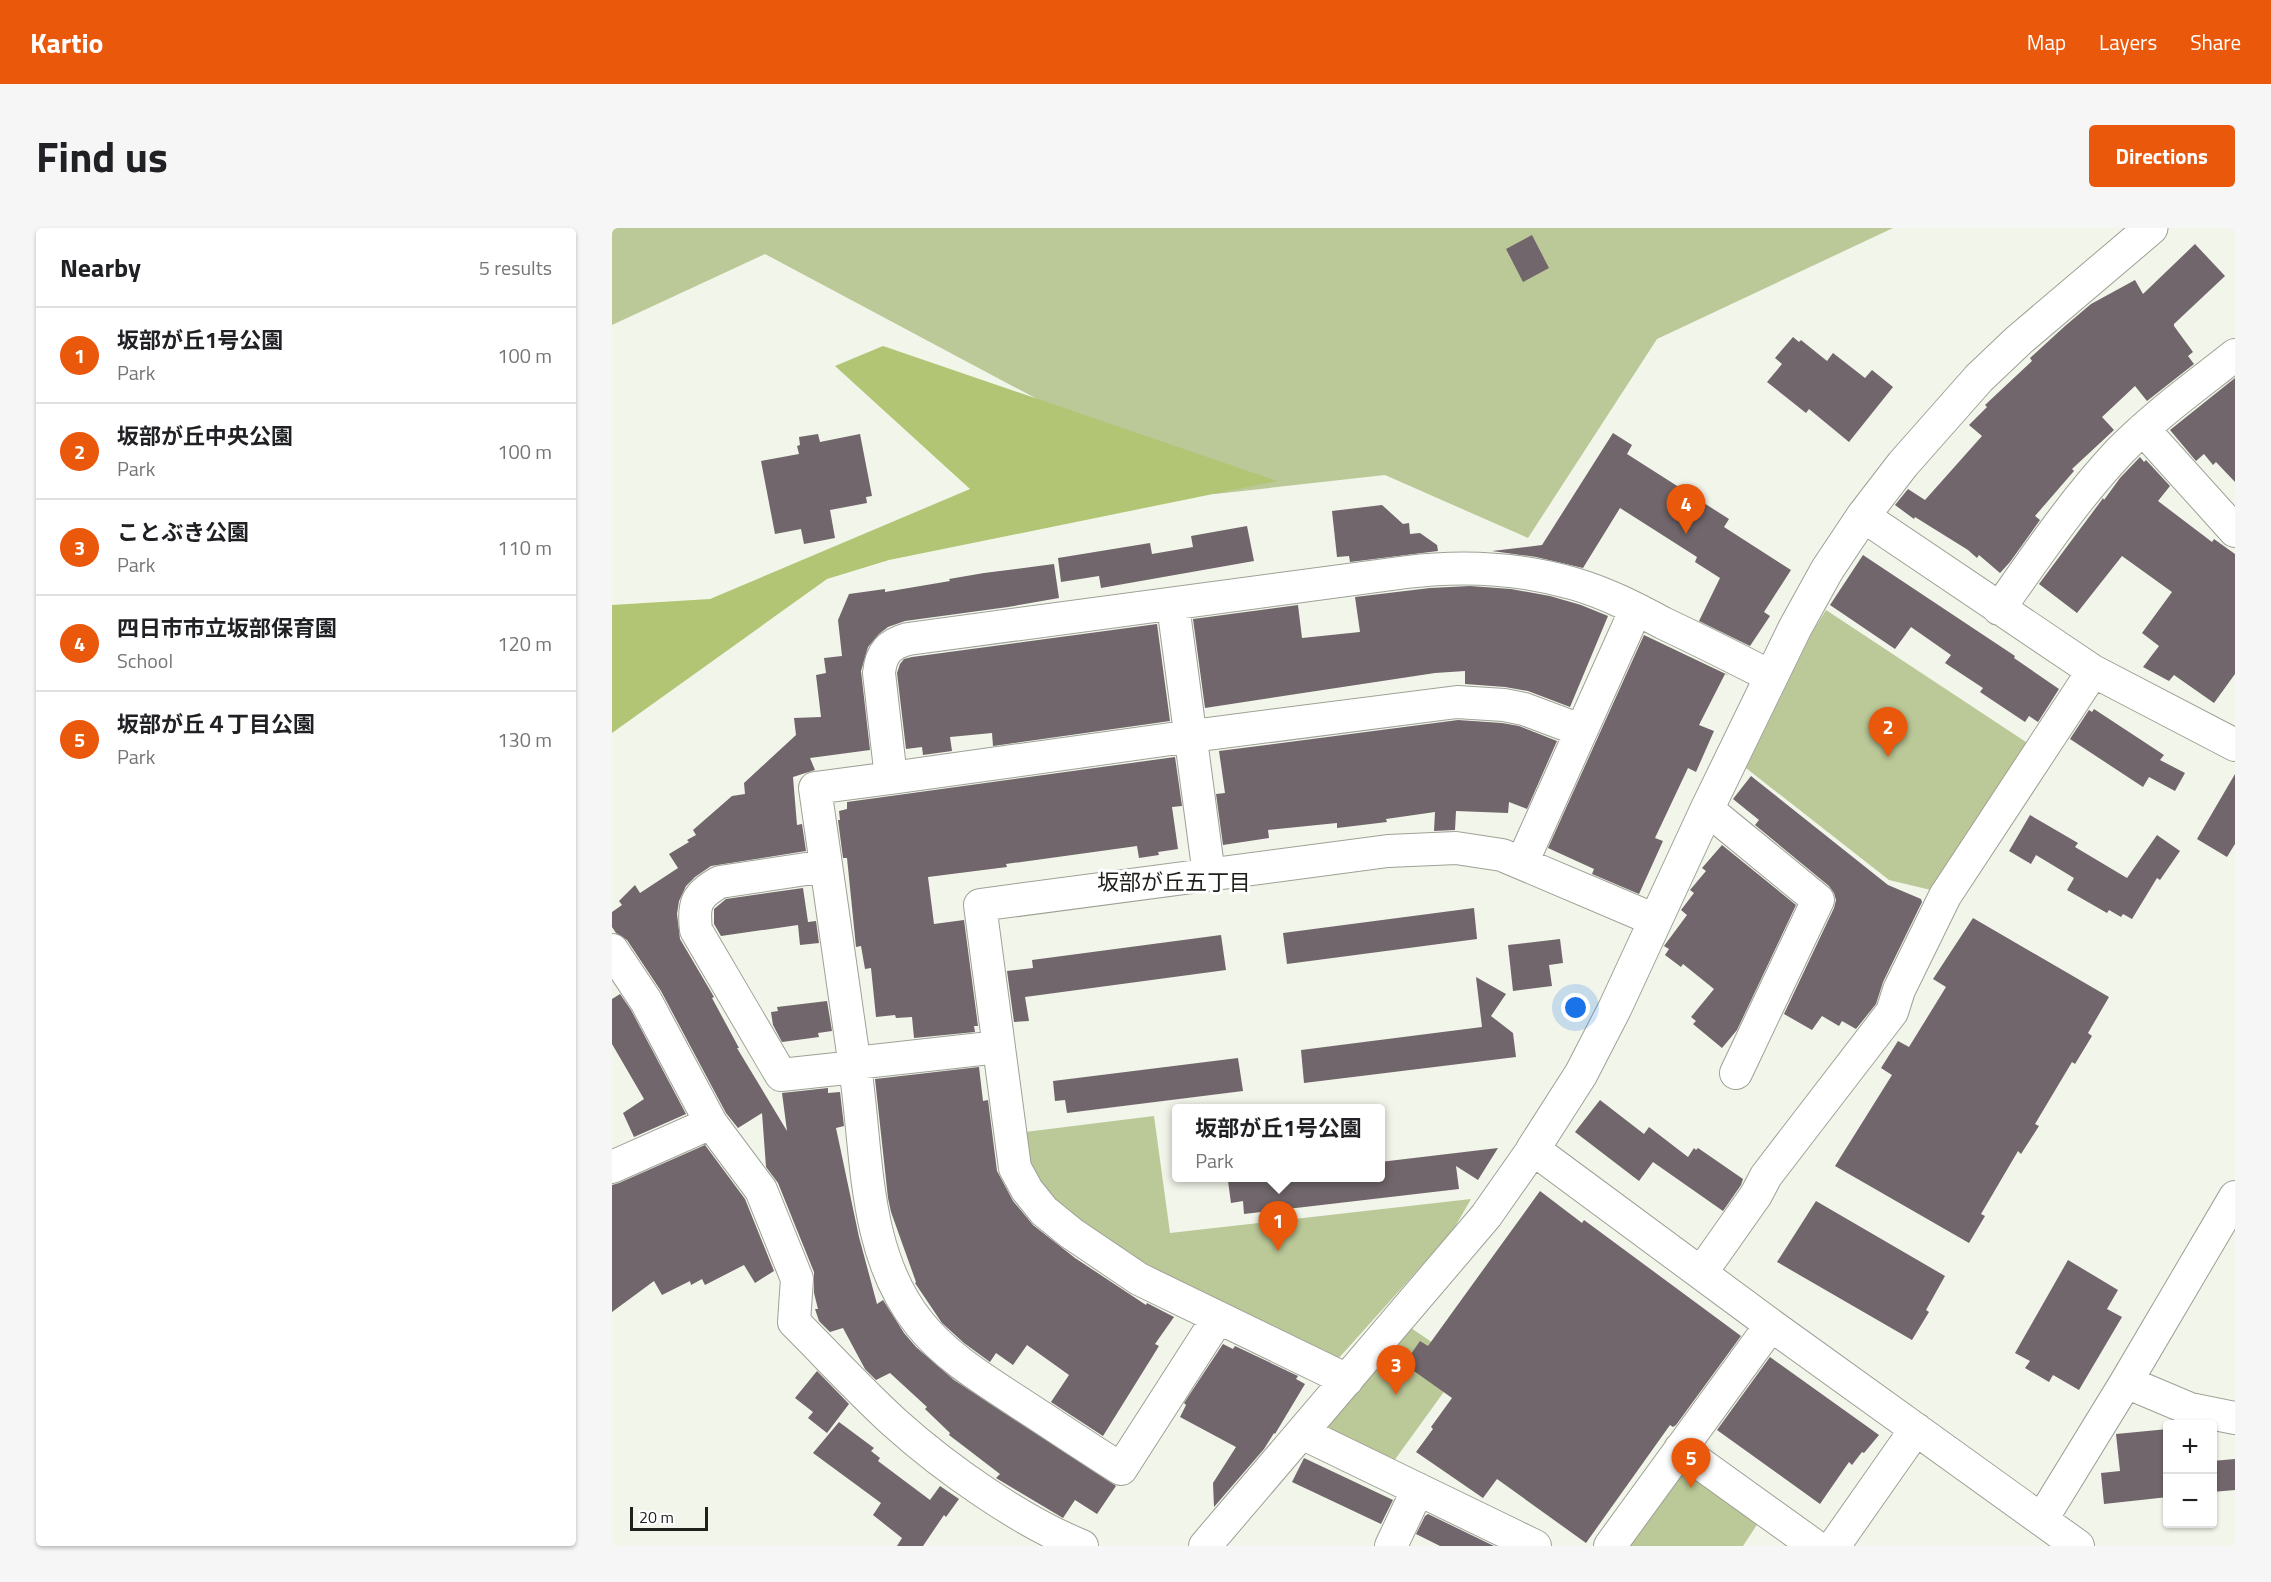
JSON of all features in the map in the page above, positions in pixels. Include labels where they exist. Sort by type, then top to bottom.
[{"type":"street","points":[[1205,1546],[1486,1216],[1533,1149],[1581,1074],[1615,1008],[1770,676],[1827,570],[1863,516],[1903,464],[1979,378],[2019,340],[2151,228]]},
{"type":"street","points":[[1999,609],[2055,530],[2118,453],[2235,355]]},
{"type":"street","points":[[2144,429],[2235,531]]},
{"type":"street","points":[[1863,516],[2093,671],[2235,745]]},
{"type":"street","points":[[891,778],[879,673],[880,661],[884,652],[891,645],[908,639],[1445,567],[1509,570],[1575,584],[1608,595],[1770,676]]},
{"type":"street","points":[[1173,605],[1209,875]]},
{"type":"street","points":[[1522,863],[1636,609]]},
{"type":"street","points":[[1701,1272],[1756,1195],[1766,1176],[1892,1012],[1899,990],[1945,896],[2093,671]]},
{"type":"street","points":[[1218,1318],[1120,1469],[976,1374],[927,1333],[899,1296],[879,1245],[815,788],[1457,702],[1504,705],[1524,709],[1580,730]]},
{"type":"street","points":[[1707,808],[1818,900],[1736,1073]]},
{"type":"street","points":[[1347,1380],[1139,1280],[1071,1233],[1044,1211],[1027,1190],[1015,1168],[980,905],[1388,851],[1456,848],[1502,855],[1655,920]]},
{"type":"street","points":[[826,866],[720,882],[708,888],[700,896],[695,907],[696,930],[780,1075],[999,1047]]},
{"type":"street","points":[[612,950],[646,1002],[711,1123],[761,1190],[796,1279],[794,1322],[896,1423],[935,1455],[1024,1518],[1082,1546]]},
{"type":"street","points":[[612,1167],[711,1123]]},
{"type":"street","points":[[1533,1149],[2078,1546]]},
{"type":"street","points":[[2042,1519],[2235,1197]]},
{"type":"street","points":[[1610,1546],[1771,1324]]},
{"type":"street","points":[[2126,1382],[2190,1409],[2235,1418]]},
{"type":"street","points":[[1834,1546],[1916,1429]]},
{"type":"street","points":[[1302,1432],[1535,1546]]},
{"type":"street","points":[[1680,1449],[1815,1546]]},
{"type":"street","points":[[1390,1546],[1418,1489]]},
{"type":"green space","points":[[612,228],[1893,228],[1657,339],[1528,538],[1385,475],[1215,494],[765,254],[612,325]]},
{"type":"green space","points":[[883,346],[1277,481],[889,560],[827,579],[612,733],[612,605],[710,599],[970,489],[835,366]]},
{"type":"green space","points":[[1826,610],[2032,746],[1935,891],[1889,880],[1746,768],[1813,631]]},
{"type":"green space","points":[[1154,1116],[1170,1233],[1471,1199],[1452,1232],[1337,1360],[1147,1269],[1054,1203],[1030,1163],[1025,1132]]},
{"type":"green space","points":[[1408,1326],[1464,1364],[1391,1465],[1323,1431]]},
{"type":"green space","points":[[1681,1460],[1762,1517],[1743,1546],[1619,1546]]},
{"type":"building","points":[[1532,235],[1549,268],[1523,282],[1506,249]]},
{"type":"building","points":[[2195,244],[2225,276],[2174,324],[2193,352],[2188,356],[2194,364],[2147,401],[2135,386],[2102,417],[2114,430],[2072,469],[2074,471],[2035,516],[2040,520],[2000,573],[1979,555],[1977,558],[1968,550],[1915,517],[1914,519],[1895,505],[1908,489],[1925,500],[1982,436],[1969,425],[1987,407],[1985,405],[2032,361],[2030,358],[2065,326],[2091,304],[2135,280],[2143,294]]},
{"type":"building","points":[[1793,337],[1799,342],[1801,340],[1827,361],[1833,353],[1865,378],[1872,370],[1893,387],[1849,442],[1809,409],[1806,413],[1767,382],[1782,364],[1775,358]]},
{"type":"building","points":[[2235,378],[2235,482],[2216,462],[2213,465],[2204,454],[2196,461],[2170,430]]},
{"type":"building","points":[[1613,433],[1632,445],[1627,454],[1729,519],[1724,527],[1791,570],[1764,612],[1770,616],[1750,646],[1699,621],[1720,578],[1695,562],[1697,557],[1620,508],[1583,568],[1536,557],[1492,551],[1542,545]]},
{"type":"building","points":[[818,434],[820,442],[860,434],[872,496],[866,497],[867,503],[830,510],[835,538],[804,544],[801,529],[775,534],[761,461],[799,454],[797,446],[800,445],[799,437]]},
{"type":"building","points":[[2140,457],[2144,462],[2146,460],[2170,486],[2158,501],[2212,542],[2214,539],[2235,554],[2235,674],[2214,703],[2174,675],[2169,681],[2143,667],[2159,646],[2142,633],[2172,592],[2122,556],[2077,613],[2039,584],[2103,498],[2104,500],[2120,478]]},
{"type":"building","points":[[1382,505],[1403,524],[1409,523],[1410,534],[1420,533],[1437,545],[1438,551],[1350,562],[1349,556],[1337,557],[1332,511]]},
{"type":"building","points":[[1247,526],[1254,561],[1101,588],[1099,576],[1061,582],[1058,558],[1150,543],[1152,554],[1193,547],[1191,536]]},
{"type":"building","points":[[1863,555],[2015,656],[2014,658],[2059,689],[2038,722],[2029,716],[2025,722],[1980,692],[1983,688],[1945,663],[1951,655],[1911,627],[1895,649],[1830,605]]},
{"type":"building","points":[[1054,564],[1059,598],[905,621],[888,627],[879,634],[868,647],[861,671],[870,750],[810,758],[815,770],[793,777],[797,825],[802,824],[806,851],[711,866],[686,886],[679,901],[677,914],[680,939],[714,997],[712,998],[739,1048],[737,1048],[787,1131],[782,1093],[828,1088],[828,1093],[840,1092],[844,1126],[836,1128],[859,1237],[877,1304],[883,1300],[916,1347],[954,1380],[1116,1486],[1097,1514],[1075,1500],[1063,1518],[996,1478],[1000,1474],[949,1435],[950,1433],[925,1409],[927,1407],[890,1373],[876,1380],[865,1369],[843,1328],[830,1332],[819,1321],[815,1309],[818,1309],[814,1293],[814,1272],[778,1183],[766,1167],[762,1113],[738,1128],[726,1113],[661,991],[627,940],[616,933],[612,927],[612,912],[622,905],[619,901],[635,885],[640,893],[678,868],[669,854],[689,842],[687,840],[696,835],[693,830],[732,796],[745,794],[744,783],[796,735],[794,718],[821,717],[816,675],[826,673],[824,658],[842,656],[838,620],[849,594],[885,589],[885,592],[984,573]]},
{"type":"building","points":[[1470,586],[1511,589],[1550,596],[1608,616],[1570,707],[1528,691],[1465,684],[1465,671],[1435,673],[1205,708],[1193,619],[1298,605],[1302,638],[1360,632],[1355,597],[1430,588]]},
{"type":"building","points":[[1157,624],[1170,721],[993,746],[992,733],[950,737],[952,751],[923,755],[922,747],[906,749],[897,673],[904,659]]},
{"type":"building","points":[[1644,635],[1730,676],[1725,674],[1699,725],[1714,731],[1696,772],[1688,768],[1655,838],[1663,841],[1639,894],[1592,874],[1594,869],[1548,848]]},
{"type":"building","points":[[2094,709],[2164,755],[2160,760],[2185,773],[2175,791],[2149,777],[2143,787],[2070,739],[2089,710],[2092,712]]},
{"type":"building","points":[[1458,720],[1519,726],[1557,741],[1527,809],[1509,802],[1508,813],[1456,811],[1455,830],[1434,831],[1435,812],[1386,819],[1387,822],[1337,828],[1337,823],[1268,830],[1269,838],[1223,845],[1216,794],[1225,793],[1219,751]]},
{"type":"building","points":[[1175,757],[1182,806],[1172,807],[1178,849],[1139,858],[1137,846],[928,877],[934,924],[964,920],[978,1026],[974,1026],[975,1032],[914,1038],[912,1017],[896,1018],[895,1015],[876,1017],[871,968],[865,969],[861,946],[856,947],[847,858],[843,858],[838,820],[840,820],[839,811],[847,809],[847,802]]},
{"type":"building","points":[[2235,774],[2235,844],[2227,857],[2197,839]]},
{"type":"building","points":[[1751,776],[1888,885],[1921,899],[1922,902],[1883,982],[1876,1004],[1856,1029],[1842,1021],[1839,1026],[1822,1016],[1812,1030],[1784,1014],[1836,900],[1829,886],[1755,825],[1759,820],[1733,799]]},
{"type":"building","points":[[2030,815],[2078,843],[2075,847],[2127,878],[2157,835],[2180,851],[2160,880],[2157,878],[2132,919],[2123,914],[2121,917],[2109,910],[2107,913],[2067,890],[2074,878],[2036,855],[2031,864],[2009,851]]},
{"type":"building","points":[[1722,845],[1796,905],[1737,1030],[1722,1048],[1693,1024],[1696,1021],[1691,1017],[1714,989],[1683,964],[1681,967],[1665,955],[1669,949],[1664,946],[1687,915],[1681,910],[1694,893],[1690,890],[1706,871],[1702,868]]},
{"type":"building","points":[[803,888],[808,922],[816,921],[819,943],[800,945],[798,925],[721,936],[714,924],[714,909],[726,899]]},
{"type":"building","points":[[1474,908],[1477,939],[1287,964],[1283,933]]},
{"type":"building","points":[[1973,918],[2109,997],[2088,1033],[2092,1036],[2075,1064],[2072,1062],[2035,1124],[2039,1126],[2021,1154],[2018,1151],[1981,1214],[1985,1216],[1969,1243],[1835,1166],[1892,1075],[1881,1068],[1898,1041],[1909,1047],[1946,987],[1933,979]]},
{"type":"building","points":[[1221,935],[1226,970],[1025,997],[1029,1021],[1014,1022],[1007,971],[1033,968],[1032,960]]},
{"type":"building","points":[[1560,939],[1563,963],[1549,965],[1552,986],[1513,991],[1508,945]]},
{"type":"building","points":[[1476,977],[1506,994],[1491,1016],[1513,1033],[1516,1057],[1304,1083],[1301,1050],[1482,1027]]},
{"type":"building","points":[[620,994],[631,1010],[686,1114],[634,1137],[623,1113],[644,1099],[612,1044],[612,999]]},
{"type":"building","points":[[827,1001],[832,1031],[818,1033],[819,1037],[782,1042],[773,1025],[771,1012],[778,1011],[777,1007]]},
{"type":"building","points":[[1238,1058],[1243,1091],[1067,1113],[1065,1100],[1055,1101],[1053,1081]]},
{"type":"building","points":[[979,1067],[983,1101],[988,1100],[997,1171],[1013,1201],[1033,1225],[1075,1258],[1146,1305],[1147,1303],[1174,1317],[1155,1344],[1159,1346],[1103,1436],[1051,1402],[1069,1375],[1027,1345],[1013,1365],[996,1353],[990,1362],[942,1323],[915,1283],[891,1212],[875,1079]]},
{"type":"building","points":[[1600,1100],[1644,1134],[1649,1127],[1688,1157],[1694,1148],[1696,1150],[1698,1148],[1743,1179],[1723,1211],[1653,1162],[1639,1181],[1575,1132]]},
{"type":"building","points":[[705,1145],[745,1199],[774,1271],[755,1283],[744,1265],[705,1285],[702,1279],[691,1285],[690,1281],[662,1295],[654,1281],[612,1312],[612,1185]]},
{"type":"building","points":[[1498,1148],[1478,1180],[1456,1166],[1459,1189],[1244,1214],[1243,1201],[1231,1203],[1228,1182],[1385,1182],[1385,1161]]},
{"type":"building","points":[[1540,1191],[1582,1223],[1584,1220],[1741,1336],[1676,1425],[1673,1427],[1670,1425],[1586,1543],[1497,1479],[1483,1498],[1416,1452],[1452,1398],[1404,1364],[1420,1341],[1428,1346]]},
{"type":"building","points":[[1816,1201],[1945,1276],[1926,1310],[1929,1312],[1912,1340],[1777,1262]]},
{"type":"building","points":[[2068,1260],[2118,1290],[2107,1309],[2122,1317],[2079,1390],[2053,1375],[2049,1382],[2025,1368],[2030,1361],[2015,1353]]},
{"type":"building","points":[[1223,1344],[1233,1349],[1235,1346],[1298,1376],[1296,1379],[1305,1384],[1264,1449],[1214,1507],[1213,1483],[1236,1447],[1180,1417],[1186,1405],[1184,1403]]},
{"type":"building","points":[[1770,1357],[1879,1435],[1852,1465],[1849,1462],[1820,1504],[1717,1430]]},
{"type":"building","points":[[817,1371],[849,1404],[827,1433],[808,1418],[813,1412],[795,1398]]},
{"type":"building","points":[[839,1422],[874,1448],[871,1451],[880,1458],[878,1461],[930,1500],[940,1486],[959,1499],[946,1517],[944,1515],[923,1546],[897,1546],[902,1538],[873,1515],[881,1503],[813,1453]]},
{"type":"building","points":[[2163,1429],[2163,1498],[2104,1504],[2101,1473],[2120,1471],[2116,1434]]},
{"type":"building","points":[[1304,1458],[1393,1500],[1381,1524],[1292,1482]]},
{"type":"building","points":[[2235,1459],[2235,1490],[2217,1492],[2217,1461]]},
{"type":"building","points":[[1428,1514],[1494,1546],[1440,1546],[1416,1534]]},
{"type":"place","name":"四日市市立坂部保育園","points":[[1686,534]]},
{"type":"place","name":"坂部が丘中央公園","points":[[1888,757]]},
{"type":"place","name":"坂部が丘1号公園","points":[[1278,1251]]},
{"type":"place","name":"ことぶき公園","points":[[1396,1395]]},
{"type":"place","name":"坂部が丘４丁目公園","points":[[1691,1488]]},
{"type":"district","name":"坂部が丘五丁目","points":[[1174,882]]}]
